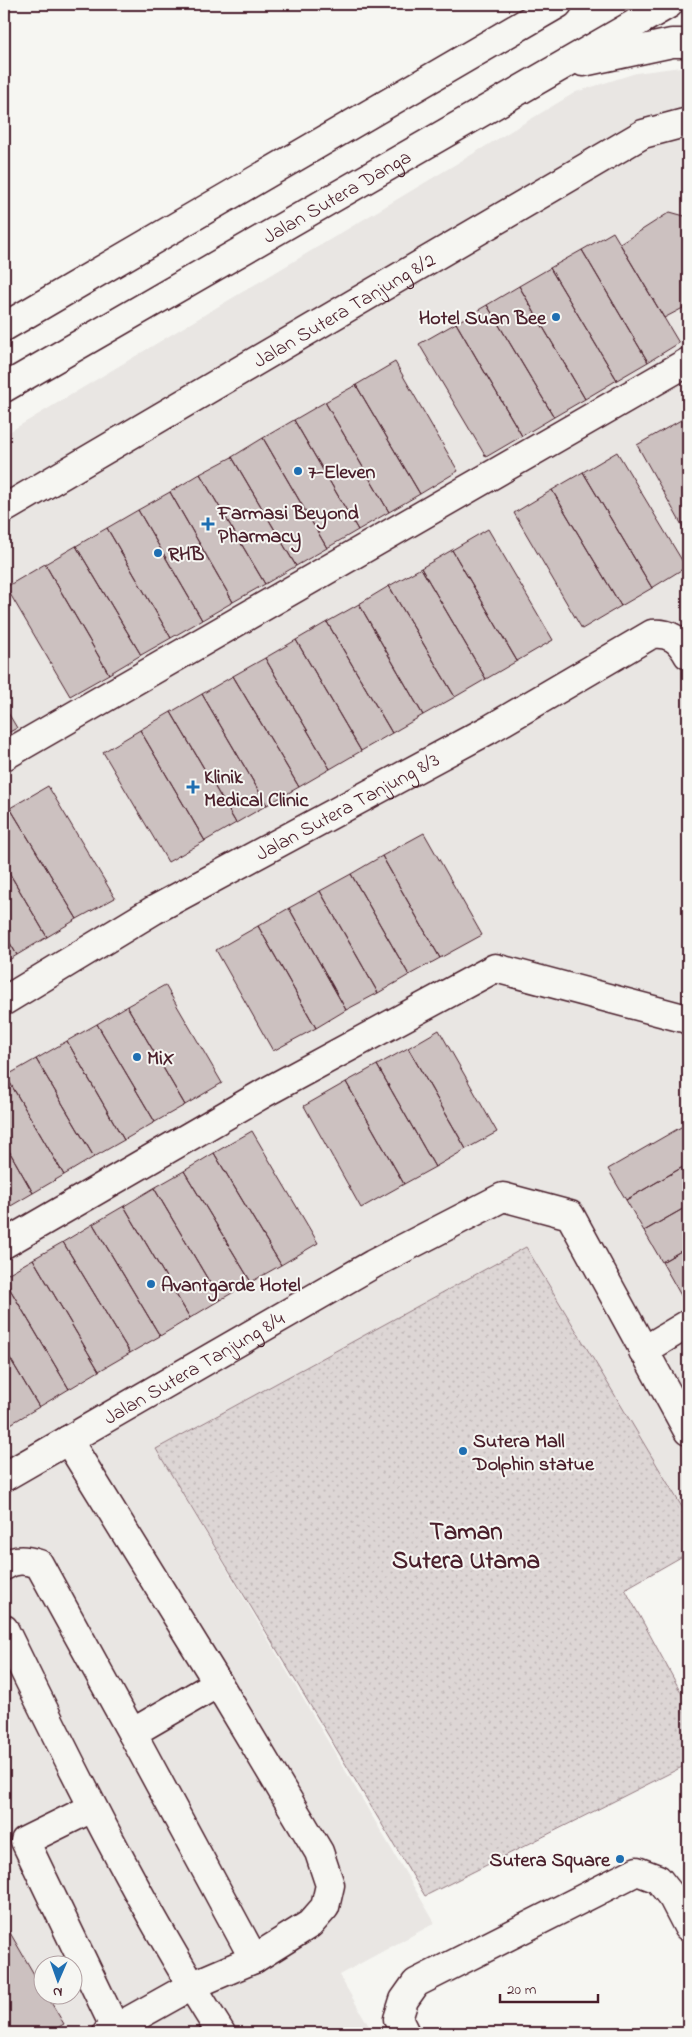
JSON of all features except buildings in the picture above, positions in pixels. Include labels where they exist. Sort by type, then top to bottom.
[{"type":"street","points":[[509,32],[544,4]]},
{"type":"street","points":[[4,327],[558,4]]},
{"type":"street","name":"Jalan Sutera Danga","points":[[4,388],[669,4]]},
{"type":"street","points":[[560,66],[672,43],[688,43]]},
{"type":"street","name":"Jalan Sutera Tanjung 8/2","points":[[4,509],[643,134],[688,122]]},
{"type":"street","points":[[4,756],[688,362]]},
{"type":"street","name":"Jalan Sutera Tanjung 8/3","points":[[4,1001],[154,910],[490,729],[652,634],[661,633],[670,636],[681,643],[688,655]]},
{"type":"street","points":[[4,1244],[266,1092],[496,968],[687,1018],[688,1020]]},
{"type":"street","name":"Jalan Sutera Tanjung 8/4","points":[[4,1476],[373,1264],[503,1197],[570,1215],[688,1432]]},
{"type":"street","points":[[643,1352],[688,1324]]},
{"type":"street","points":[[68,1440],[218,1683],[319,1852],[330,1886],[325,1907],[310,1924],[254,1959],[191,1986],[111,2031],[25,1841],[92,1808]]},
{"type":"street","points":[[4,1566],[11,1562],[24,1560],[39,1564],[254,1959]]},
{"type":"street","points":[[4,1629],[92,1808],[191,1986],[221,2033]]},
{"type":"street","points":[[132,1732],[218,1683]]},
{"type":"street","points":[[405,2033],[398,2019],[404,2000],[416,1984],[637,1872],[658,1879],[685,1913]]},
{"type":"shaded area","points":[[688,66],[688,1517],[526,1248],[156,1449],[435,1923],[339,1975],[373,2033],[4,2033],[4,435],[576,92],[636,73]]},
{"type":"shaded area","points":[[526,1247],[688,1517],[688,1553],[625,1589],[688,1705],[688,1764],[425,1896],[156,1449]]},
{"type":"place","name":"Hotel Suan Bee","points":[[556,317]]},
{"type":"place","name":"7-Eleven","points":[[298,471]]},
{"type":"place","name":"Farmasi Beyond Pharmacy","points":[[208,524]]},
{"type":"place","name":"RHB","points":[[158,553]]},
{"type":"place","name":"Klinik Medical Clinic","points":[[193,787]]},
{"type":"place","name":"MiX","points":[[137,1057]]},
{"type":"place","name":"Avantgarde Hotel","points":[[151,1284]]},
{"type":"place","name":"Sutera Mall Dolphin statue","points":[[463,1451]]},
{"type":"place","name":"Sutera Square","points":[[620,1859]]},
{"type":"district","name":"Taman Sutera Utama","points":[[466,1544]]}]
